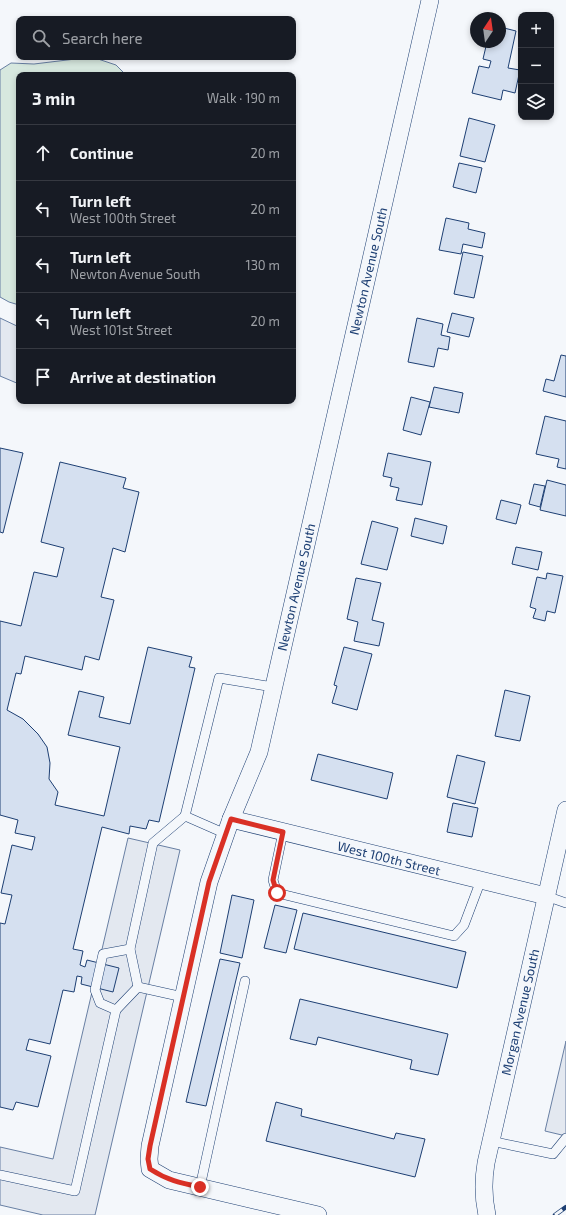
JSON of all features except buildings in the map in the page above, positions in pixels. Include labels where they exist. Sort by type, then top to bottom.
[{"type":"street","name":"Newton Avenue South","points":[[200,1187],[169,1180],[150,1169],[148,1159],[150,1146],[209,882],[228,827],[259,752],[430,0]]},
{"type":"street","name":"Morgan Avenue South","points":[[487,1215],[484,1204],[483,1182],[486,1163],[566,810]]},
{"type":"street","name":"West 100th Street","points":[[228,827],[283,832],[546,896]]},
{"type":"street","points":[[200,1187],[283,1211],[318,1215]]},
{"type":"lane","points":[[138,987],[130,949],[153,843],[185,816],[219,678],[273,687]]},
{"type":"lane","points":[[185,816],[228,827]]},
{"type":"lane","points":[[283,832],[273,880],[277,893],[454,936],[464,925],[481,880]]},
{"type":"lane","points":[[546,896],[566,903]]},
{"type":"lane","points":[[116,1010],[100,1003],[95,990],[103,954],[130,949]]},
{"type":"lane","points":[[200,1187],[245,981]]},
{"type":"lane","points":[[138,987],[183,997]]},
{"type":"lane","points":[[0,1175],[74,1191],[116,1010],[138,987]]},
{"type":"lane","points":[[491,1141],[553,1154],[566,1138]]},
{"type":"shaded area","points":[[67,60],[101,60],[116,65],[123,72],[16,72],[16,304],[0,297],[0,70],[11,63],[34,64]]},
{"type":"shaded area","points":[[0,318],[16,326],[16,383],[0,376]]},
{"type":"shaded area","points":[[128,838],[180,850],[95,1215],[43,1215],[0,1205],[0,1147],[53,1159]]},
{"type":"shaded area","points":[[566,1041],[566,1136],[545,1131]]},
{"type":"railway","points":[[555,1215],[566,1207]]},
{"type":"route","points":[[200,1187],[169,1180],[157,1174],[150,1169],[148,1159],[209,882],[231,819],[283,832],[273,880],[277,893]]}]
